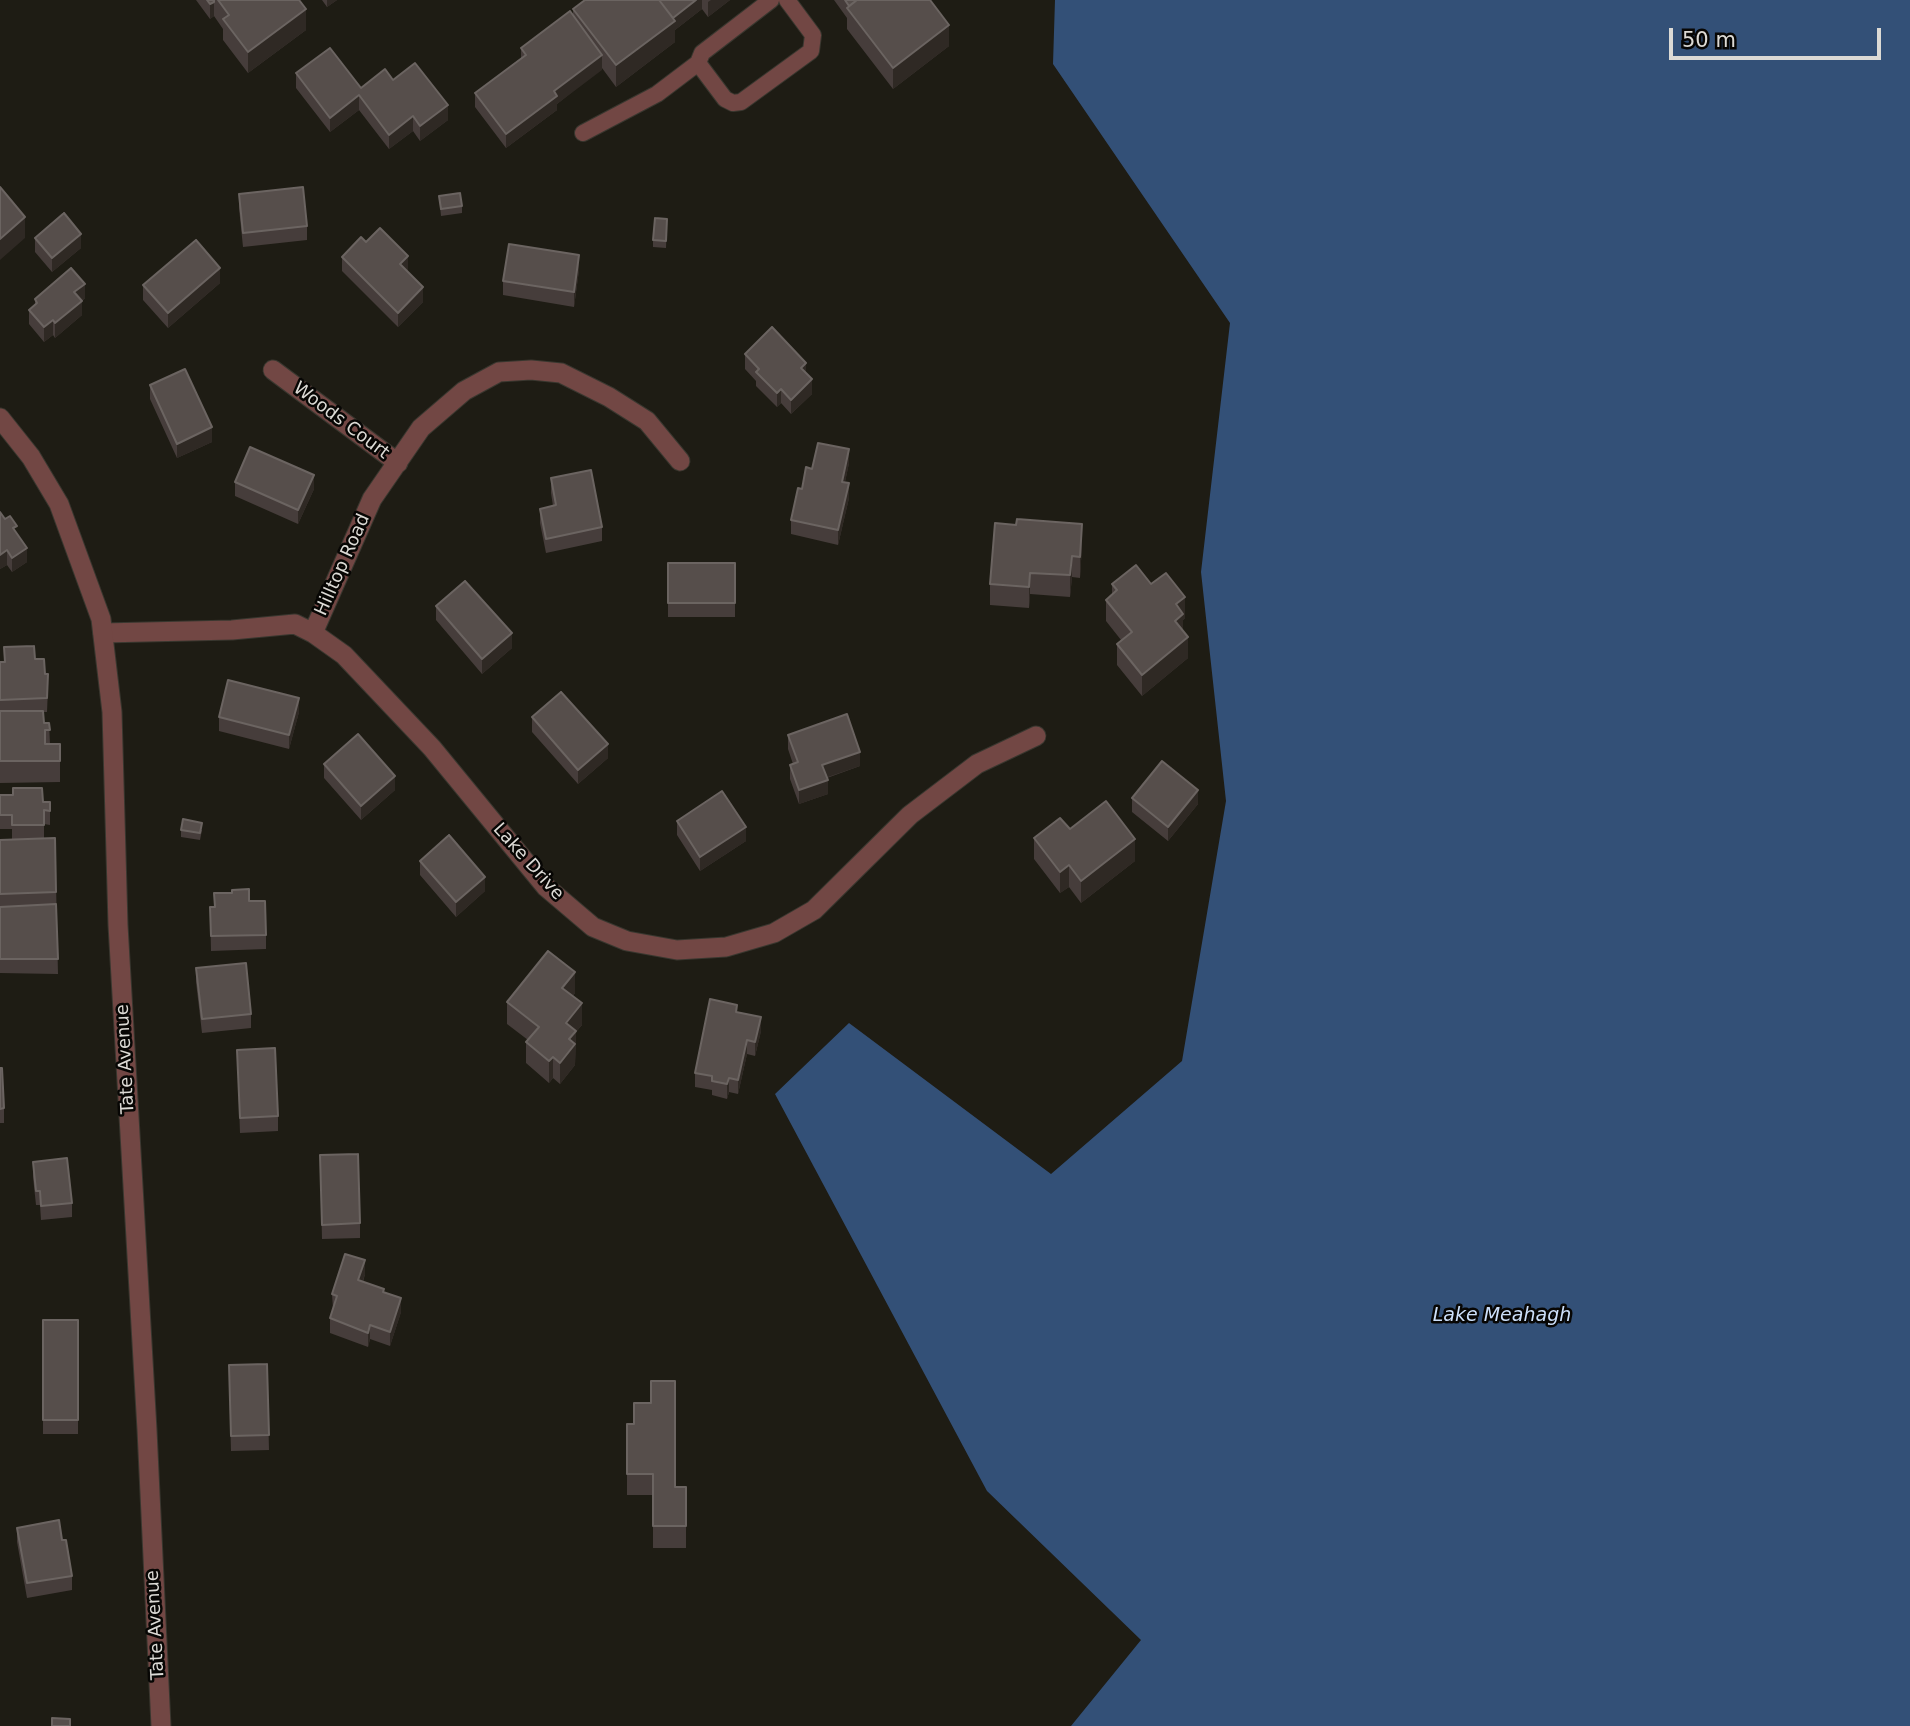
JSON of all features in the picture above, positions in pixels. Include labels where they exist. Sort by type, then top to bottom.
[{"type":"street","name":"Woods Court","points":[[273,370],[398,463],[421,428],[464,391],[499,372],[531,370],[561,373],[609,397],[647,421],[680,461]]},
{"type":"street","name":"Tate Avenue","points":[[0,418],[31,457],[59,504],[101,619],[103,633],[112,712],[118,925],[161,1726]]},
{"type":"street","name":"Hilltop Road","points":[[103,633],[232,630],[295,624],[313,632],[372,499],[398,463]]},
{"type":"street","name":"Lake Drive","points":[[313,632],[344,655],[432,748],[546,887],[593,927],[627,941],[677,950],[738,944],[774,933],[814,910],[909,815],[977,764],[1036,736]]},
{"type":"lane","points":[[583,133],[657,94],[698,63],[702,53],[771,0]]},
{"type":"lane","points":[[698,63],[725,99],[733,103],[741,102],[811,51],[813,35],[787,0]]},
{"type":"water","name":"Lake Meahagh","points":[[1055,0],[1910,0],[1910,1726],[1071,1726],[1141,1640],[987,1491],[775,1094],[849,1023],[1051,1174],[1182,1061],[1226,801],[1201,572],[1230,323],[1053,64]]},
{"type":"building","points":[[218,0],[299,0],[306,9],[248,52],[223,19],[229,15]]},
{"type":"building","points":[[585,0],[659,0],[675,21],[616,65],[573,9]]},
{"type":"building","points":[[659,0],[696,0],[673,18]]},
{"type":"building","points":[[845,0],[857,0],[849,6]]},
{"type":"building","points":[[857,0],[930,0],[949,25],[893,68],[847,8]]},
{"type":"building","points":[[570,11],[602,55],[554,91],[557,96],[506,134],[475,93],[526,55],[521,48]]},
{"type":"building","points":[[330,48],[361,88],[385,69],[393,80],[415,63],[448,105],[420,126],[413,116],[389,135],[359,95],[330,118],[296,73]]},
{"type":"building","points":[[0,187],[25,217],[0,239]]},
{"type":"building","points":[[303,187],[307,226],[243,233],[239,194]]},
{"type":"building","points":[[460,193],[462,206],[441,209],[439,196]]},
{"type":"building","points":[[64,213],[81,234],[52,258],[35,238]]},
{"type":"building","points":[[655,218],[667,219],[666,241],[653,240]]},
{"type":"building","points":[[380,228],[408,256],[400,264],[423,287],[398,313],[342,257],[361,237],[366,242]]},
{"type":"building","points":[[196,240],[220,268],[168,313],[143,285]]},
{"type":"building","points":[[509,244],[579,255],[574,292],[503,281]]},
{"type":"building","points":[[71,268],[85,284],[74,292],[82,301],[55,323],[53,320],[44,327],[29,310],[37,303],[35,299]]},
{"type":"building","points":[[772,327],[806,363],[801,368],[812,379],[791,400],[781,389],[777,393],[756,372],[759,369],[745,354]]},
{"type":"building","points":[[185,369],[212,427],[177,444],[150,385]]},
{"type":"building","points":[[818,443],[849,449],[842,482],[849,483],[838,530],[791,520],[798,488],[802,489],[806,467],[812,469]]},
{"type":"building","points":[[250,447],[314,475],[298,510],[235,482]]},
{"type":"building","points":[[591,470],[602,527],[546,539],[540,509],[556,505],[551,478]]},
{"type":"building","points":[[0,512],[5,519],[10,516],[17,526],[13,528],[27,548],[12,558],[7,550],[0,555]]},
{"type":"building","points":[[1017,519],[1082,524],[1080,557],[1072,556],[1070,575],[1030,573],[1029,587],[990,584],[995,523],[1016,525]]},
{"type":"building","points":[[668,563],[735,563],[735,603],[668,603]]},
{"type":"building","points":[[1136,565],[1151,584],[1166,573],[1185,597],[1176,604],[1183,614],[1175,621],[1188,637],[1142,675],[1117,644],[1132,632],[1106,600],[1117,590],[1112,584]]},
{"type":"building","points":[[465,581],[512,633],[482,659],[436,606]]},
{"type":"building","points":[[34,646],[35,659],[44,659],[45,674],[48,674],[47,698],[0,700],[0,662],[5,662],[4,647]]},
{"type":"building","points":[[228,680],[299,698],[289,735],[219,717]]},
{"type":"building","points":[[561,692],[608,744],[578,770],[532,717]]},
{"type":"building","points":[[0,711],[43,711],[44,723],[49,723],[50,730],[45,730],[45,744],[60,744],[60,761],[0,761]]},
{"type":"building","points":[[847,714],[860,752],[822,765],[828,780],[799,790],[790,765],[798,762],[788,735]]},
{"type":"building","points":[[358,734],[395,776],[361,806],[324,764]]},
{"type":"building","points":[[1162,761],[1198,790],[1168,827],[1132,798]]},
{"type":"building","points":[[13,788],[42,788],[43,802],[50,802],[50,811],[44,810],[44,825],[12,825],[12,815],[0,815],[0,795],[13,795]]},
{"type":"building","points":[[722,791],[746,827],[700,857],[677,821]]},
{"type":"building","points":[[1106,801],[1135,839],[1081,881],[1069,865],[1060,872],[1034,838],[1060,818],[1070,829]]},
{"type":"building","points":[[183,819],[202,823],[200,833],[181,830]]},
{"type":"building","points":[[449,835],[485,877],[456,902],[420,861]]},
{"type":"building","points":[[55,838],[56,892],[0,894],[0,840]]},
{"type":"building","points":[[249,889],[249,901],[265,901],[266,935],[211,936],[210,907],[215,907],[214,893]]},
{"type":"building","points":[[56,904],[58,959],[0,959],[0,907]]},
{"type":"building","points":[[548,951],[575,972],[562,988],[582,1003],[566,1023],[576,1031],[569,1039],[575,1044],[560,1063],[553,1057],[549,1061],[526,1042],[539,1027],[507,1002]]},
{"type":"building","points":[[246,963],[251,1014],[202,1019],[196,968]]},
{"type":"building","points":[[710,999],[737,1005],[736,1012],[761,1017],[755,1042],[747,1040],[738,1080],[729,1078],[727,1084],[712,1081],[712,1076],[695,1073]]},
{"type":"building","points":[[275,1048],[278,1116],[240,1118],[237,1050]]},
{"type":"building","points":[[0,1068],[4,1108],[0,1109]]},
{"type":"building","points":[[358,1154],[360,1223],[322,1225],[320,1155]]},
{"type":"building","points":[[67,1158],[72,1203],[41,1206],[40,1191],[36,1191],[33,1162]]},
{"type":"building","points":[[345,1254],[365,1260],[358,1280],[401,1298],[390,1332],[370,1325],[368,1333],[330,1318],[337,1296],[332,1294]]},
{"type":"building","points":[[43,1320],[78,1320],[78,1420],[43,1420]]},
{"type":"building","points":[[267,1364],[269,1435],[231,1436],[229,1365]]},
{"type":"building","points":[[651,1381],[675,1381],[675,1487],[686,1487],[686,1526],[653,1526],[653,1474],[627,1474],[627,1424],[634,1424],[634,1403],[651,1403]]},
{"type":"building","points":[[59,1520],[62,1540],[66,1540],[72,1576],[27,1583],[17,1528]]},
{"type":"building","points":[[52,1718],[70,1719],[70,1726],[52,1726]]}]
